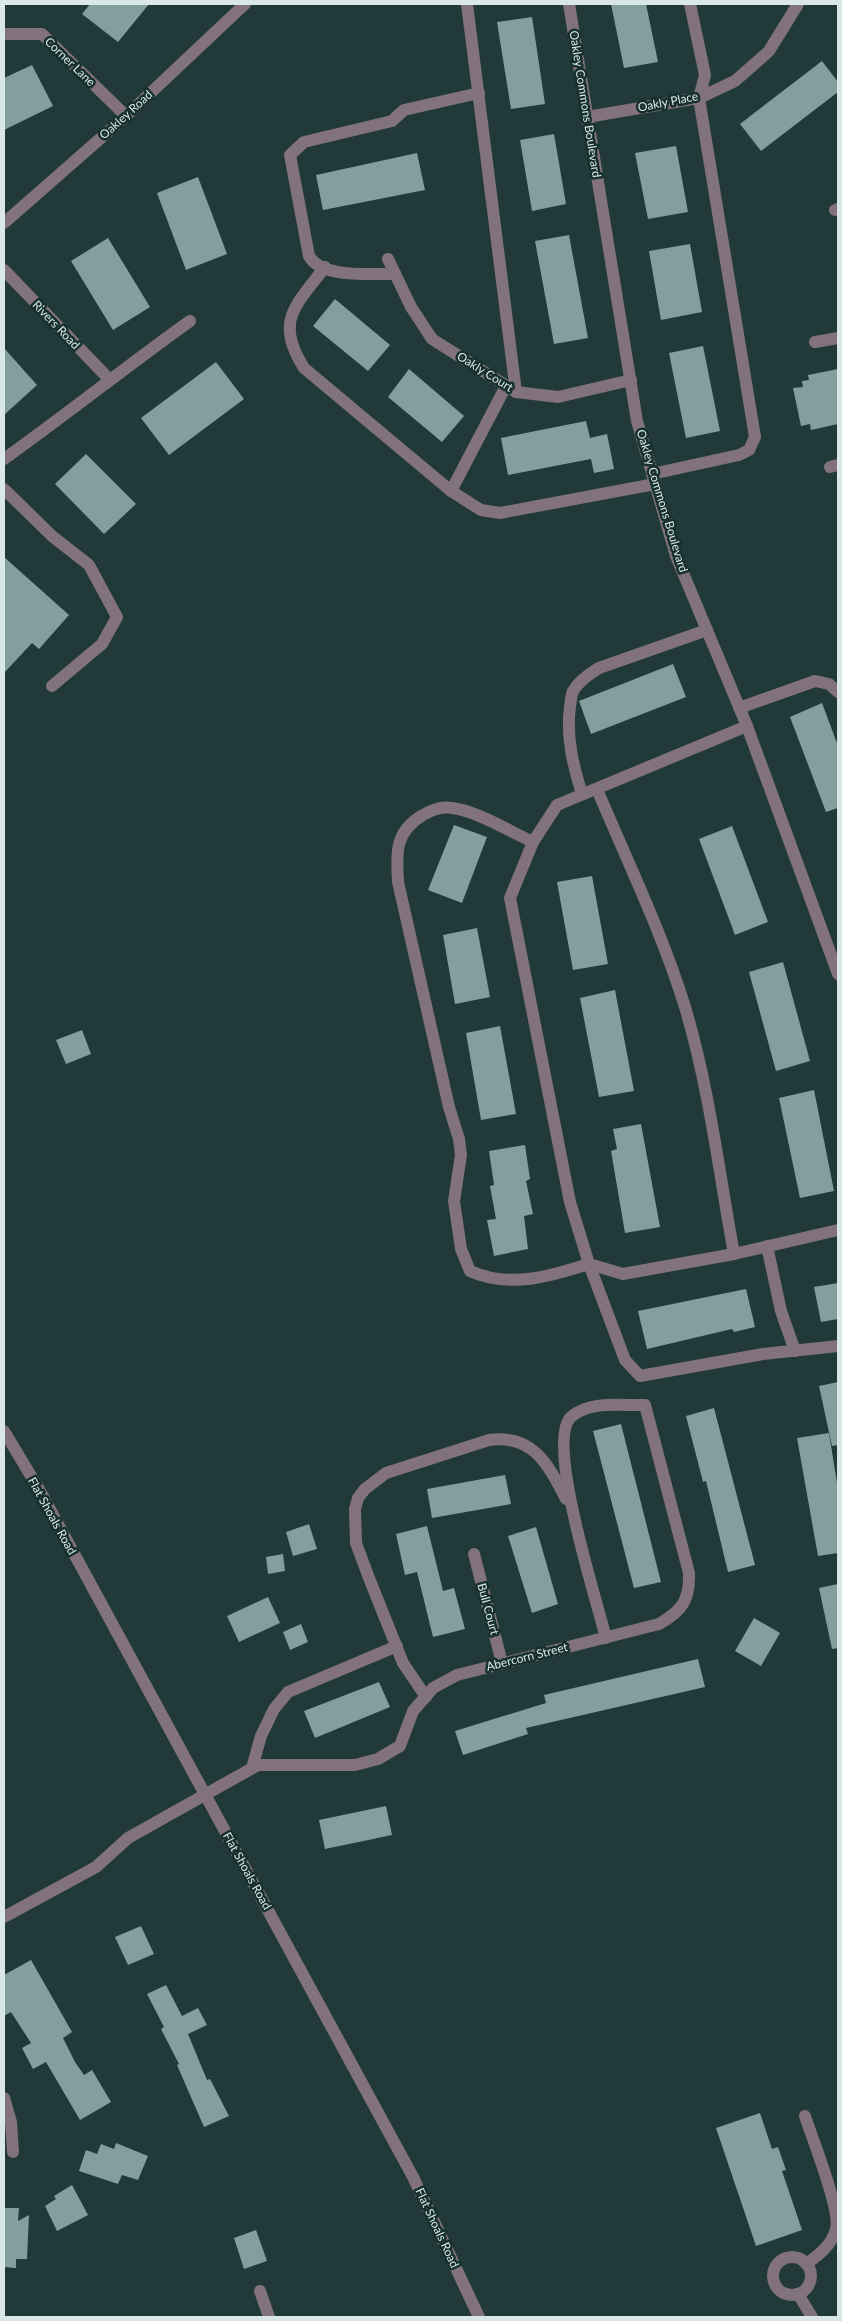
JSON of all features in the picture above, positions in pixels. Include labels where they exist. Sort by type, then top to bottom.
[{"type":"street","name":"Oakley Road","points":[[4,223],[126,116],[244,4]]},
{"type":"street","points":[[451,491],[511,389],[479,93],[467,4]]},
{"type":"street","name":"Oakley Commons Boulevard","points":[[569,4],[637,421],[676,556],[747,726],[838,974]]},
{"type":"street","points":[[325,267],[293,308],[290,321],[290,339],[296,356],[304,368],[451,491],[481,510],[500,513],[654,479],[739,455],[749,450],[755,437],[699,98],[704,75],[690,4]]},
{"type":"street","name":"Oakly Place","points":[[587,117],[699,98],[735,81],[769,51],[798,4]]},
{"type":"street","name":"Corner Lane","points":[[4,34],[42,34],[126,116]]},
{"type":"street","points":[[395,274],[338,273],[312,262],[309,256],[290,155],[304,142],[392,121],[404,110],[479,93]]},
{"type":"street","name":"Oakly Court","points":[[388,259],[411,307],[432,338],[511,389],[558,397],[631,380]]},
{"type":"street","name":"Rivers Road","points":[[4,270],[109,379]]},
{"type":"street","points":[[4,460],[86,400],[109,379],[190,321]]},
{"type":"street","points":[[815,342],[838,338]]},
{"type":"street","points":[[4,489],[52,536],[89,565],[117,617],[102,644],[52,686]]},
{"type":"street","points":[[582,794],[572,759],[569,740],[572,692],[584,678],[598,668],[707,630]]},
{"type":"street","points":[[739,708],[815,681],[830,684],[838,692]]},
{"type":"street","points":[[747,726],[557,805],[533,842],[510,898],[570,1202],[588,1264],[625,1360],[640,1376],[763,1354],[838,1346]]},
{"type":"street","points":[[597,788],[644,899],[685,1008],[700,1070],[734,1254]]},
{"type":"street","points":[[533,842],[467,812],[450,807],[432,810],[412,821],[400,837],[396,858],[398,882],[449,1107],[459,1139],[461,1155],[454,1201],[461,1249],[470,1272],[484,1278],[544,1278],[588,1264],[623,1274],[734,1254],[838,1230]]},
{"type":"street","points":[[767,1246],[781,1311],[795,1350]]},
{"type":"street","name":"Abercorn Street","points":[[4,1917],[96,1867],[128,1838],[258,1765],[355,1765],[378,1759],[400,1746],[414,1711],[433,1688],[457,1675],[659,1624],[674,1616],[684,1602],[689,1588],[689,1573],[644,1405],[625,1404],[583,1410],[566,1422],[562,1435],[572,1510]]},
{"type":"street","name":"Flat Shoals Road","points":[[4,1431],[40,1492],[413,2177],[479,2317]]},
{"type":"street","points":[[426,1697],[404,1663],[356,1543],[355,1510],[358,1498],[365,1489],[386,1473],[489,1440],[504,1438],[519,1440],[542,1458],[572,1510],[606,1638]]},
{"type":"street","name":"Bull Court","points":[[474,1554],[502,1663]]},
{"type":"street","points":[[252,1768],[261,1736],[274,1709],[288,1692],[397,1646]]},
{"type":"street","points":[[4,2098],[11,2122],[13,2152]]},
{"type":"street","points":[[805,2116],[835,2210],[837,2227],[832,2240],[820,2254],[806,2264]]},
{"type":"street","points":[[790,2258],[796,2258],[806,2264],[810,2269],[811,2281],[804,2291],[792,2295],[780,2291],[776,2286],[774,2274],[779,2263],[790,2258]]},
{"type":"street","points":[[260,2291],[269,2317]]},
{"type":"street","points":[[798,2294],[812,2317]]},
{"type":"building","points":[[90,4],[149,4],[118,42],[82,14]]},
{"type":"building","points":[[611,4],[646,4],[658,62],[624,68]]},
{"type":"building","points":[[532,17],[545,104],[511,109],[497,22]]},
{"type":"building","points":[[822,61],[838,82],[838,92],[761,151],[740,124]]},
{"type":"building","points":[[32,65],[53,106],[4,130],[4,78]]},
{"type":"building","points":[[554,134],[566,204],[532,211],[520,140]]},
{"type":"building","points":[[676,146],[688,212],[648,219],[635,153]]},
{"type":"building","points":[[417,153],[425,190],[323,210],[316,175]]},
{"type":"building","points":[[198,177],[227,254],[186,270],[157,193]]},
{"type":"building","points":[[569,235],[588,338],[554,344],[535,241]]},
{"type":"building","points":[[108,238],[150,307],[113,330],[71,261]]},
{"type":"building","points":[[690,244],[702,312],[661,320],[649,251]]},
{"type":"building","points":[[335,299],[390,345],[368,371],[313,326]]},
{"type":"building","points":[[703,346],[720,431],[686,438],[669,353]]},
{"type":"building","points":[[4,348],[37,385],[4,415]]},
{"type":"building","points":[[216,362],[244,399],[169,455],[141,418]]},
{"type":"building","points":[[409,369],[464,416],[442,442],[388,397]]},
{"type":"building","points":[[838,369],[838,424],[811,430],[810,424],[801,426],[793,388],[803,387],[802,381],[809,380],[808,375]]},
{"type":"building","points":[[586,421],[590,438],[607,434],[614,469],[594,473],[591,459],[508,475],[501,438]]},
{"type":"building","points":[[86,454],[136,504],[104,534],[55,484]]},
{"type":"building","points":[[4,557],[69,615],[39,649],[32,643],[4,673]]},
{"type":"building","points":[[673,664],[686,697],[591,734],[579,701]]},
{"type":"building","points":[[822,703],[838,746],[838,808],[826,812],[790,717]]},
{"type":"building","points":[[454,825],[487,837],[462,903],[428,890]]},
{"type":"building","points":[[732,826],[768,922],[735,935],[699,839]]},
{"type":"building","points":[[592,876],[608,964],[573,970],[557,882]]},
{"type":"building","points":[[477,928],[490,997],[455,1004],[443,935]]},
{"type":"building","points":[[783,962],[810,1061],[776,1071],[749,972]]},
{"type":"building","points":[[615,990],[634,1091],[599,1097],[580,998]]},
{"type":"building","points":[[500,1026],[516,1114],[481,1120],[466,1033]]},
{"type":"building","points":[[82,1030],[91,1054],[66,1064],[56,1040]]},
{"type":"building","points":[[814,1090],[834,1191],[800,1198],[779,1098]]},
{"type":"building","points":[[641,1124],[660,1227],[625,1233],[611,1151],[617,1149],[613,1129]]},
{"type":"building","points":[[525,1145],[530,1179],[526,1181],[533,1214],[524,1216],[528,1249],[494,1256],[487,1220],[496,1219],[490,1186],[494,1185],[489,1151]]},
{"type":"building","points":[[838,1283],[838,1319],[821,1322],[814,1287]]},
{"type":"building","points":[[746,1289],[755,1327],[734,1332],[732,1329],[647,1349],[638,1311]]},
{"type":"building","points":[[838,1382],[838,1445],[832,1446],[819,1386]]},
{"type":"building","points":[[714,1408],[755,1565],[728,1572],[706,1481],[703,1482],[686,1416]]},
{"type":"building","points":[[621,1424],[661,1582],[634,1588],[593,1431]]},
{"type":"building","points":[[829,1433],[838,1489],[838,1553],[818,1556],[797,1438]]},
{"type":"building","points":[[505,1475],[511,1504],[432,1518],[427,1489]]},
{"type":"building","points":[[309,1524],[317,1549],[293,1556],[286,1532]]},
{"type":"building","points":[[427,1526],[443,1591],[454,1588],[465,1629],[433,1637],[417,1572],[405,1575],[396,1534]]},
{"type":"building","points":[[536,1527],[558,1604],[532,1613],[508,1536]]},
{"type":"building","points":[[283,1554],[285,1571],[268,1574],[266,1557]]},
{"type":"building","points":[[838,1584],[838,1648],[832,1649],[819,1588]]},
{"type":"building","points":[[268,1597],[280,1623],[239,1642],[227,1616]]},
{"type":"building","points":[[754,1618],[780,1633],[761,1666],[735,1651]]},
{"type":"building","points":[[301,1624],[308,1642],[290,1650],[283,1632]]},
{"type":"building","points":[[698,1659],[705,1687],[526,1728],[528,1734],[463,1755],[455,1731],[546,1703],[544,1695]]},
{"type":"building","points":[[379,1682],[390,1707],[315,1738],[304,1711]]},
{"type":"building","points":[[386,1806],[392,1835],[325,1849],[319,1820]]},
{"type":"building","points":[[141,1926],[154,1954],[128,1965],[115,1937]]},
{"type":"building","points":[[31,1960],[72,2032],[63,2038],[75,2062],[84,2075],[92,2070],[111,2102],[80,2120],[46,2062],[33,2069],[22,2048],[31,2043],[11,2012],[4,2016],[4,1975]]},
{"type":"building","points":[[166,1985],[182,2016],[198,2008],[207,2025],[188,2034],[207,2080],[210,2079],[229,2116],[204,2127],[177,2065],[179,2064],[161,2029],[164,2027],[147,1994]]},
{"type":"building","points":[[760,2113],[772,2149],[778,2147],[786,2170],[782,2171],[802,2230],[756,2246],[716,2128]]},
{"type":"building","points":[[116,2143],[148,2156],[138,2180],[122,2175],[118,2184],[79,2171],[86,2150],[97,2154],[101,2144],[114,2149]]},
{"type":"building","points":[[72,2185],[88,2215],[57,2231],[45,2206],[56,2199],[54,2196]]},
{"type":"building","points":[[4,2208],[19,2208],[18,2221],[29,2215],[27,2259],[16,2259],[16,2268],[4,2267]]},
{"type":"building","points":[[256,2230],[267,2261],[244,2269],[234,2238]]}]
